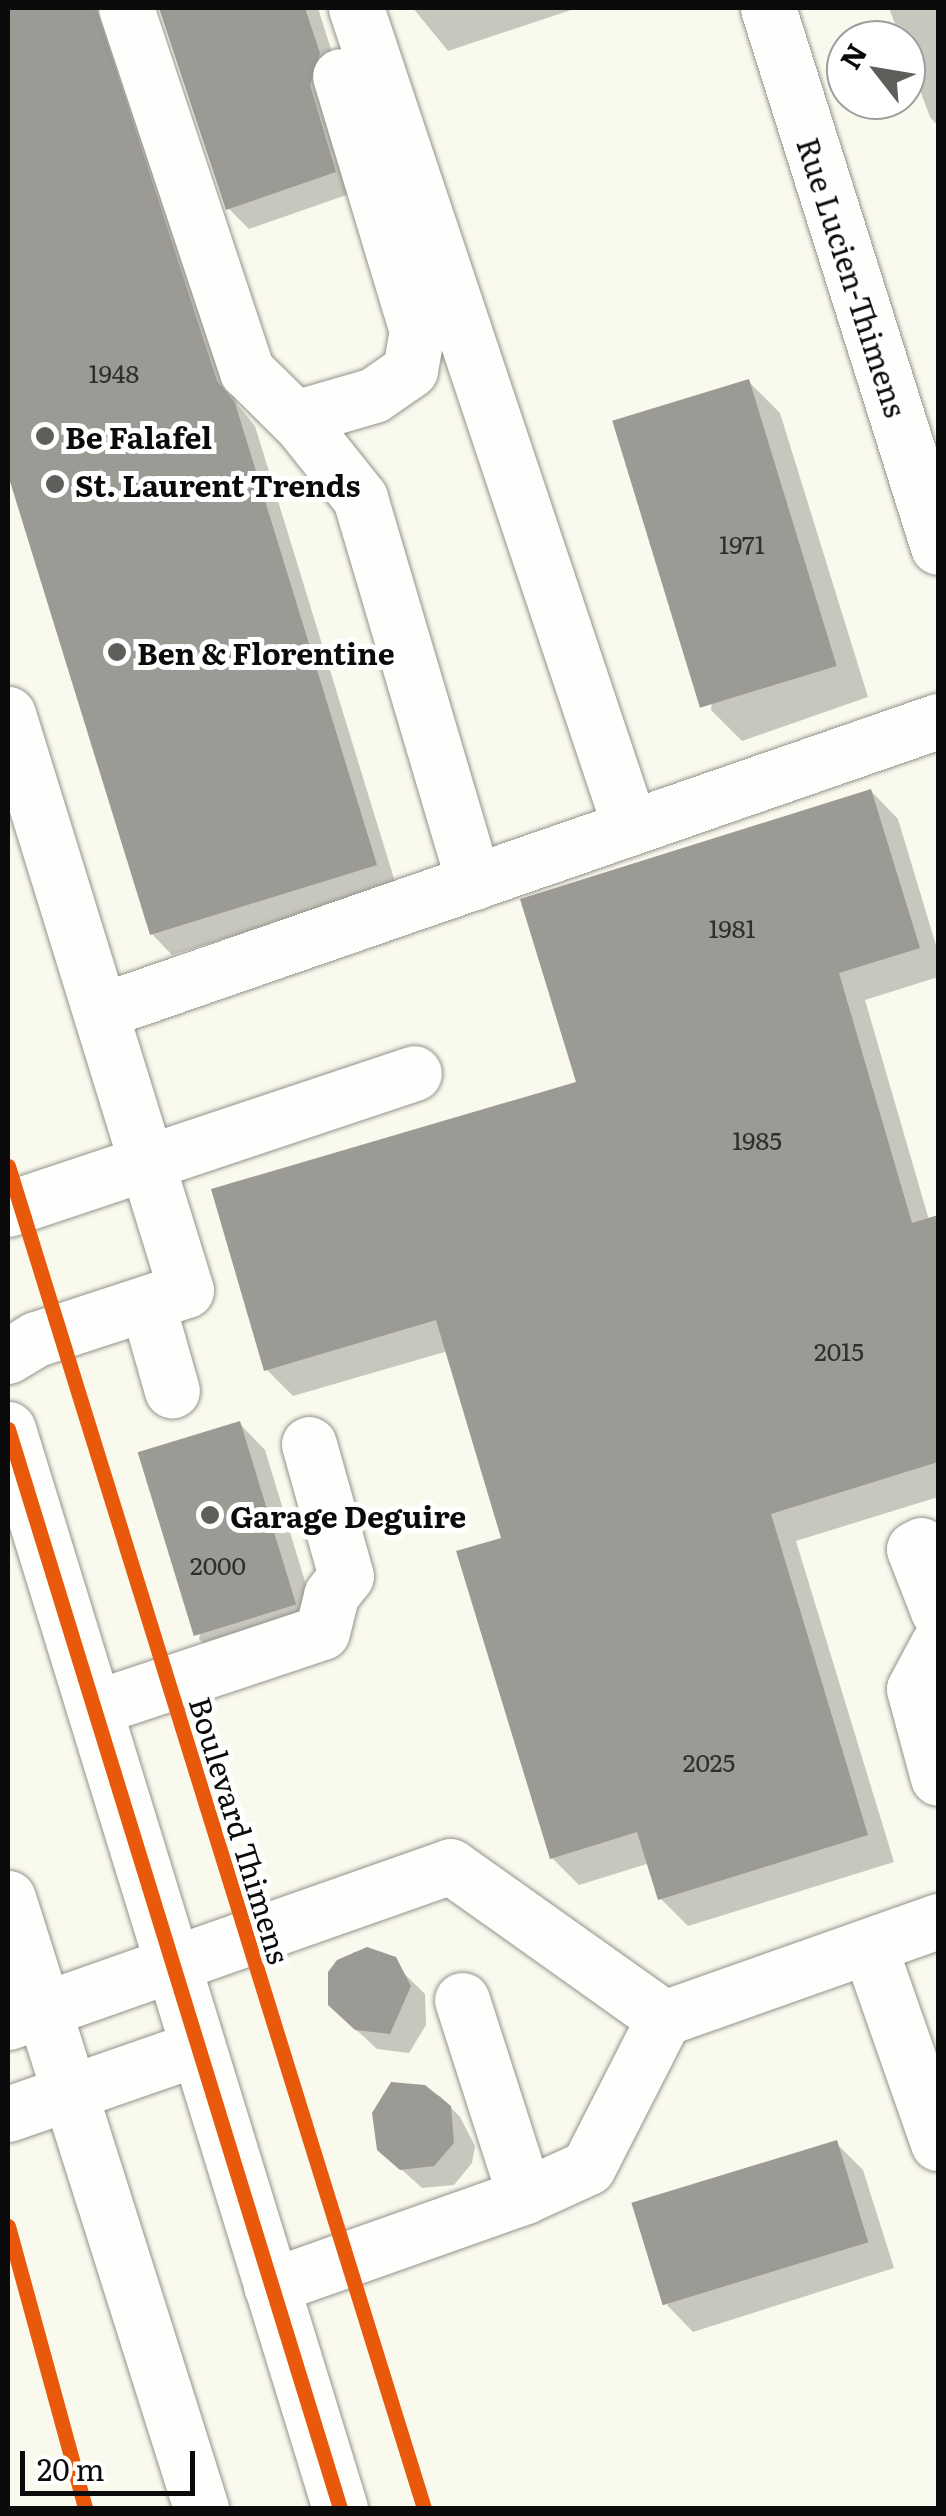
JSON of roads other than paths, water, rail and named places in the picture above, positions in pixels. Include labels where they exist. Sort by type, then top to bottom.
[{"type":"street","points":[[126,8],[247,371],[295,418],[360,498],[474,882]]},
{"type":"street","points":[[295,418],[386,387],[410,370],[418,331],[320,8]]},
{"type":"street","points":[[356,8],[630,827]]},
{"type":"street","name":"Rue Lucien-Thimens","points":[[768,8],[938,546]]},
{"type":"street","points":[[8,714],[186,1290],[36,1339],[8,1356]]},
{"type":"street","points":[[101,1011],[938,721]]},
{"type":"street","points":[[8,1209],[414,1073]]},
{"type":"street","points":[[146,1303],[172,1390]]},
{"type":"street","points":[[8,1430],[340,2508]]},
{"type":"street","points":[[94,1708],[322,1632],[332,1595],[346,1576],[310,1444]]},
{"type":"street","points":[[933,1539],[914,1549],[938,1611]]},
{"type":"street","points":[[938,1644],[914,1689],[938,1778]]},
{"type":"street","points":[[26,2015],[450,1866],[664,2018]]},
{"type":"street","points":[[8,1898],[26,2015],[72,2092],[201,2508]]},
{"type":"street","points":[[270,2286],[525,2196],[588,2167],[664,2018],[938,1920]]},
{"type":"street","points":[[868,1946],[938,2143]]},
{"type":"street","points":[[462,2000],[525,2196]]},
{"type":"street","points":[[8,2114],[197,2048]]},
{"type":"place","name":"Be Falafel","points":[[45,436]]},
{"type":"place","name":"St. Laurent Trends","points":[[55,484]]},
{"type":"place","name":"Ben & Florentine","points":[[117,652]]},
{"type":"place","name":"Garage Deguire","points":[[210,1515]]}]
